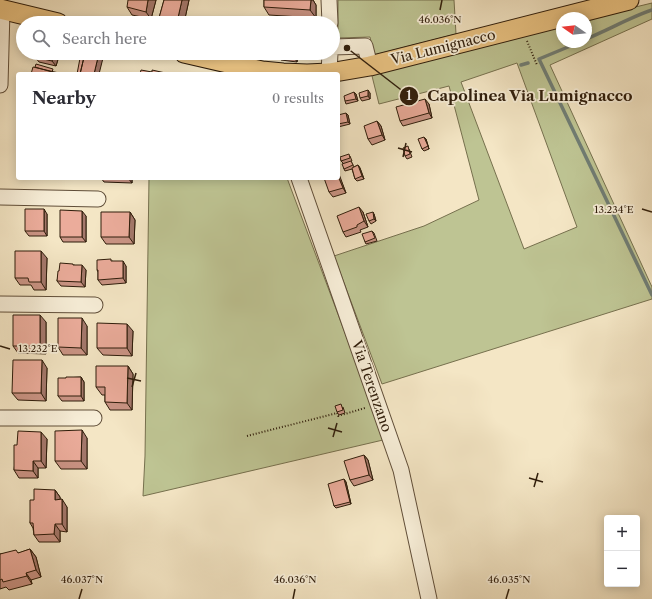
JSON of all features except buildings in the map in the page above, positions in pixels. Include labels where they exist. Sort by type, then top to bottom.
[{"type":"main road","name":"Via Lumignacco","points":[[335,72],[370,66],[629,0]]},
{"type":"main road","points":[[1,10],[27,16]]},
{"type":"main road","name":"Via Lumignacco","points":[[211,60],[258,72]]},
{"type":"street","points":[[329,0],[330,16]]},
{"type":"street","points":[[0,85],[1,10]]},
{"type":"street","points":[[340,47],[365,46],[370,66]]},
{"type":"street","points":[[329,72],[330,60]]},
{"type":"street","name":"Via Terenzano","points":[[300,180],[401,470],[429,599]]},
{"type":"street","points":[[0,197],[98,199]]},
{"type":"street","points":[[0,304],[95,305]]},
{"type":"street","points":[[0,418],[94,418]]},
{"type":"path","points":[[521,27],[536,65]]},
{"type":"path","points":[[247,436],[337,413],[338,416],[378,405]]},
{"type":"green space","points":[[338,0],[454,0],[456,34],[374,55],[370,37],[340,38],[340,16],[338,16]]},
{"type":"green space","points":[[652,3],[652,19],[592,46],[592,18]]},
{"type":"green space","points":[[556,26],[556,48],[588,48],[550,65],[652,287],[652,299],[382,384],[334,256],[424,226],[479,200],[449,86],[379,104],[371,72]],"holes":[[[517,63],[577,227],[524,249],[461,82]]]},
{"type":"green space","points":[[149,180],[288,180],[369,397],[383,440],[143,496],[145,456]]},
{"type":"waterway","points":[[592,36],[652,10]]},
{"type":"waterway","points":[[566,48],[539,59],[652,295]]},
{"type":"waterway","points":[[521,65],[528,63]]},
{"type":"place","name":"Capolinea Via Lumignacco","points":[[347,48]]}]
